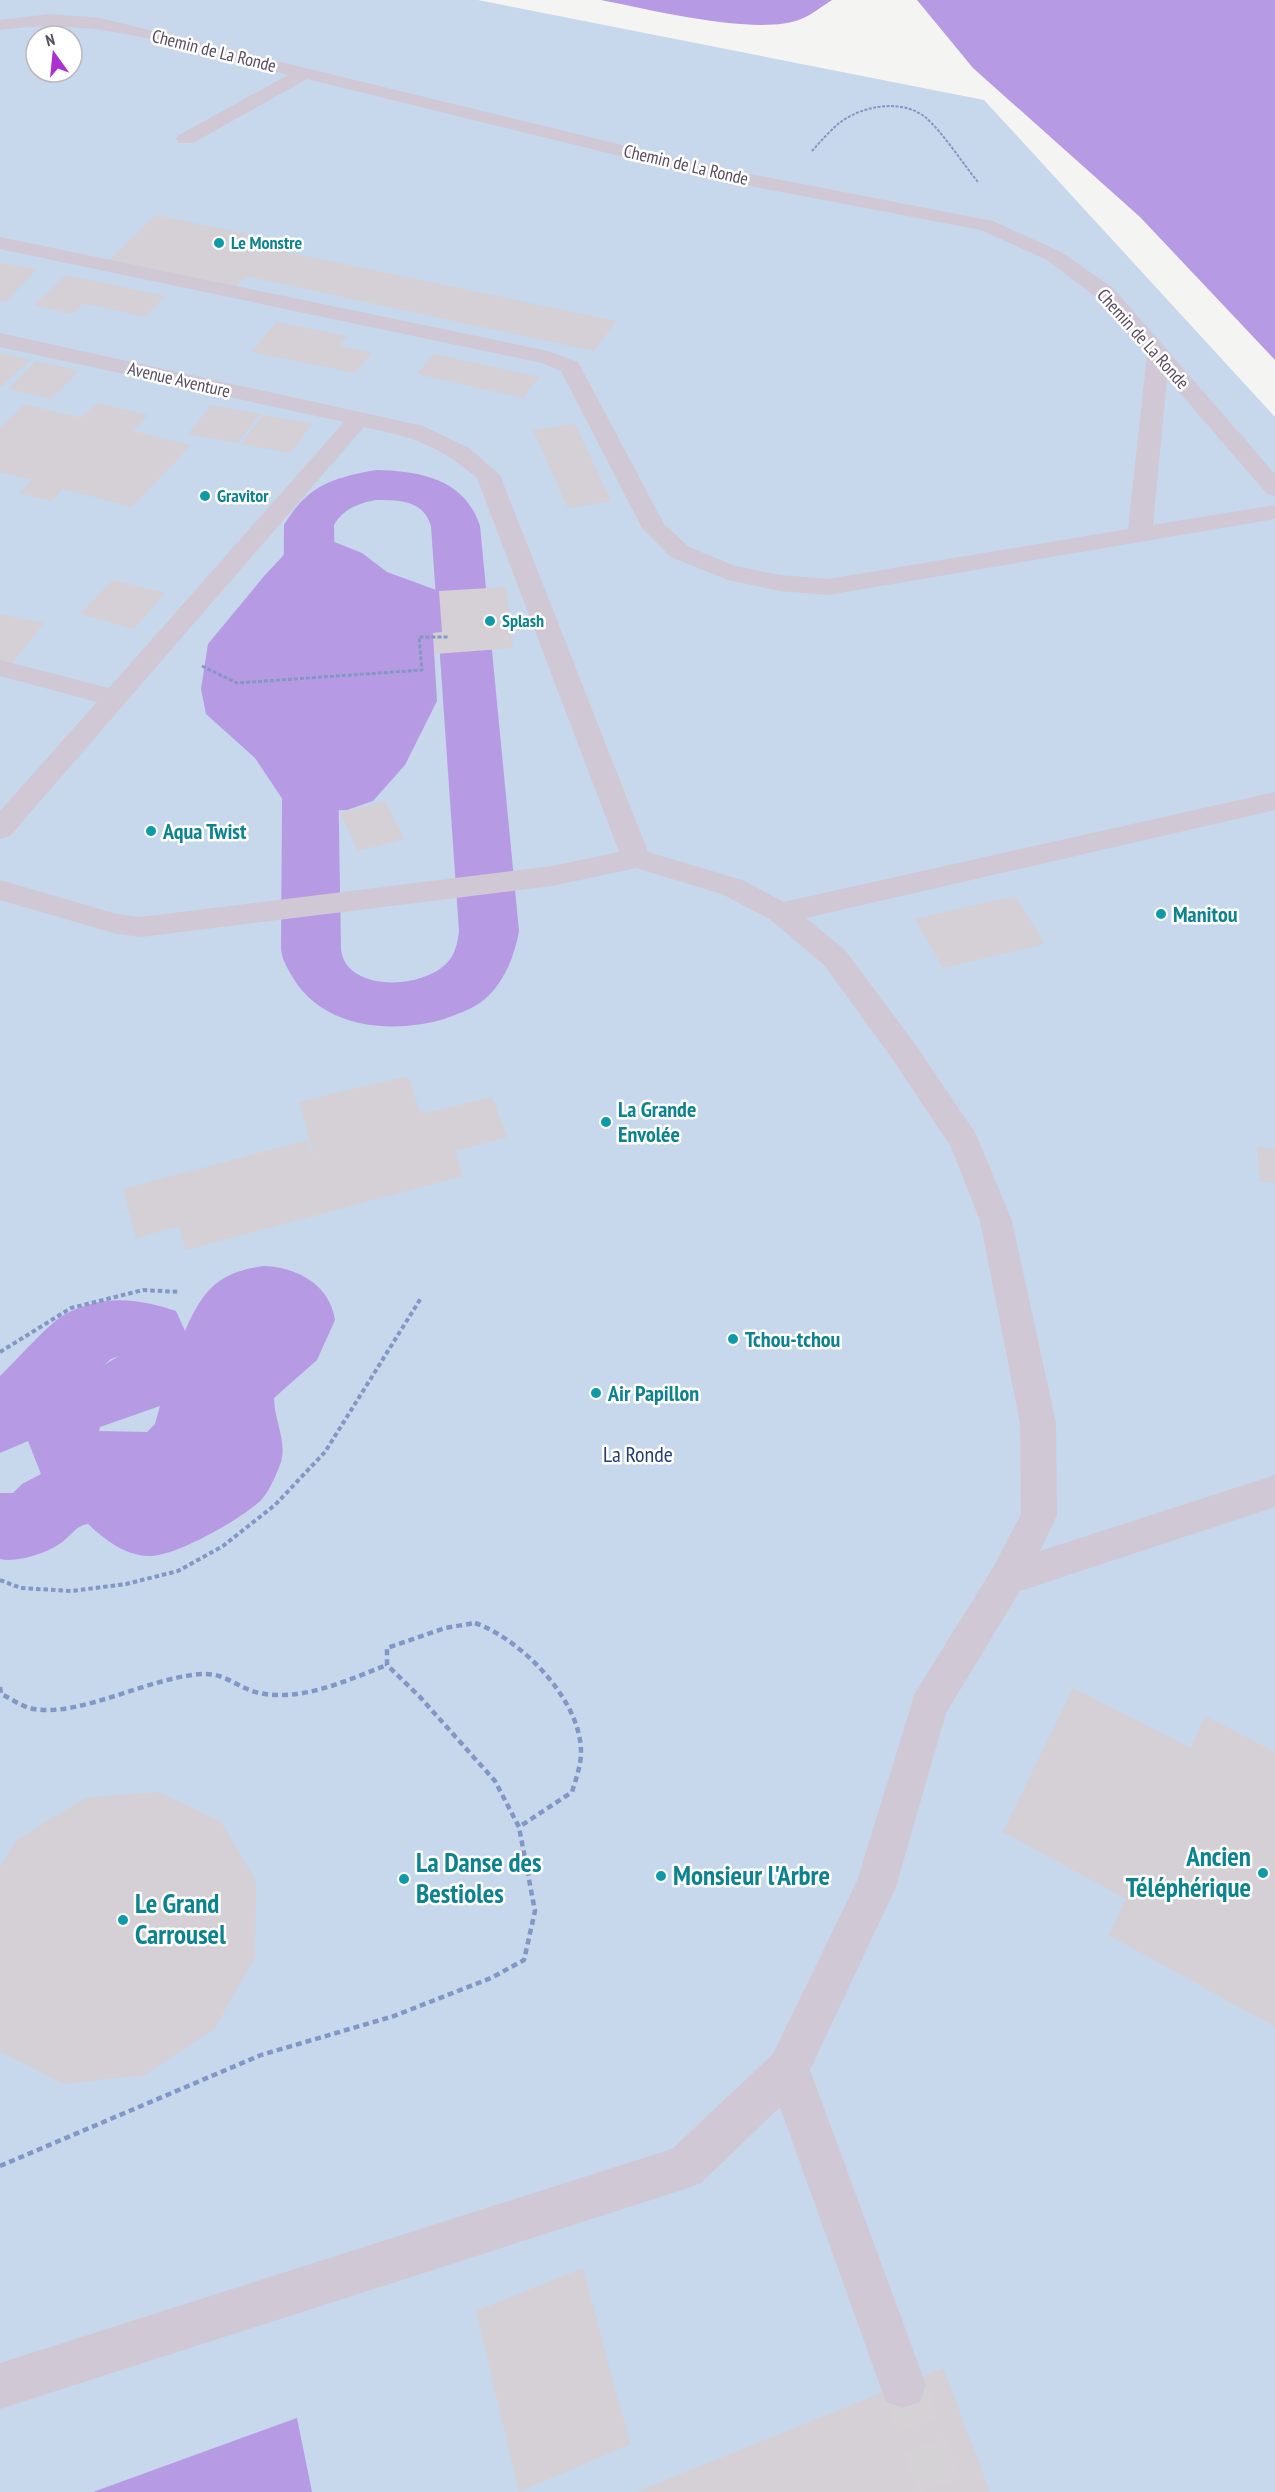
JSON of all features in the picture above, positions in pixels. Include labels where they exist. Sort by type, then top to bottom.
[{"type":"street","name":"Chemin de La Ronde","points":[[0,25],[36,19],[65,18],[100,22],[709,172],[986,225],[1026,240],[1054,256],[1105,292],[1275,489]]},
{"type":"street","points":[[186,139],[305,73]]},
{"type":"street","points":[[0,243],[548,358],[570,368],[654,528],[680,552],[728,572],[780,584],[828,588],[1275,512]]},
{"type":"street","name":"Avenue Aventure","points":[[0,340],[423,433],[461,453],[488,475],[636,858]]},
{"type":"street","points":[[1140,535],[1158,353]]},
{"type":"street","points":[[0,829],[358,420]]},
{"type":"street","points":[[0,668],[115,698]]},
{"type":"street","points":[[781,913],[1275,801]]},
{"type":"street","points":[[0,890],[117,924],[141,927],[552,876],[636,858],[732,887],[781,913],[835,958],[904,1052],[965,1143],[996,1221],[1038,1423],[1039,1515],[1007,1578],[929,1706],[876,1887],[788,2069],[686,2167],[0,2386]]},
{"type":"street","points":[[1007,1578],[1275,1491]]},
{"type":"street","points":[[788,2069],[903,2385]]},
{"type":"path","points":[[774,184],[839,123],[861,111],[885,106],[908,108],[925,117],[971,170],[987,196],[986,225]]},
{"type":"path","points":[[161,645],[237,683],[422,670],[419,638],[449,637]]},
{"type":"path","points":[[0,1352],[71,1308],[143,1290],[180,1292]]},
{"type":"path","points":[[0,1580],[21,1588],[72,1591],[126,1584],[177,1571],[223,1546],[275,1505],[325,1452],[421,1298]]},
{"type":"path","points":[[0,2166],[261,2055],[393,2016],[491,1978],[524,1960],[535,1911],[519,1827],[495,1781],[420,1697],[387,1665],[387,1648],[405,1640],[473,1623],[502,1635],[538,1663],[568,1708],[581,1749],[572,1792],[519,1827]]},
{"type":"path","points":[[0,1688],[1,1694],[37,1709],[106,1699],[168,1679],[205,1674],[231,1679],[257,1693],[284,1695],[333,1685],[387,1665]]},
{"type":"green space","name":"La Ronde","points":[[0,0],[478,0],[984,100],[1275,417],[1275,2492],[0,2492]]},
{"type":"shaded area","points":[[601,0],[832,0],[801,19],[782,24],[758,25],[702,20]]},
{"type":"shaded area","points":[[917,0],[1275,0],[1275,360],[1140,217],[973,68]]},
{"type":"shaded area","points":[[327,539],[362,553],[387,572],[439,591],[442,632],[433,634],[437,701],[405,765],[373,801],[347,810],[291,812],[255,758],[206,714],[201,689],[208,644],[265,575],[298,540]]},
{"type":"shaded area","points":[[297,2418],[312,2492],[93,2492]]},
{"type":"building","points":[[156,215],[281,241],[272,249],[616,321],[594,351],[246,276],[236,286],[109,260]]},
{"type":"building","points":[[0,263],[37,269],[6,302],[0,301]]},
{"type":"building","points":[[66,275],[165,296],[145,317],[83,303],[73,314],[34,305]]},
{"type":"building","points":[[277,322],[347,336],[339,346],[372,353],[355,373],[251,352]]},
{"type":"building","points":[[0,353],[30,360],[2,386],[0,386]]},
{"type":"building","points":[[434,354],[539,377],[523,398],[417,374]]},
{"type":"building","points":[[36,361],[79,371],[51,399],[8,389]]},
{"type":"building","points":[[97,403],[148,415],[133,431],[191,445],[132,507],[63,489],[51,501],[19,493],[32,480],[0,472],[0,428],[25,404],[81,418]]},
{"type":"building","points":[[211,405],[260,414],[237,443],[188,434]]},
{"type":"building","points":[[263,415],[312,424],[291,453],[241,444]]},
{"type":"building","points":[[575,424],[611,501],[568,508],[533,430]]},
{"type":"building","points":[[113,580],[165,593],[134,629],[80,614]]},
{"type":"building","points":[[506,587],[513,648],[435,654],[433,633],[442,632],[439,591]]},
{"type":"building","points":[[0,614],[44,623],[12,663],[0,660]]},
{"type":"building","points":[[385,801],[404,839],[358,851],[340,813]]},
{"type":"building","points":[[1015,896],[1045,944],[943,968],[915,919]]},
{"type":"building","points":[[408,1076],[421,1114],[492,1097],[507,1137],[455,1151],[463,1176],[186,1250],[179,1226],[136,1238],[123,1189],[308,1140],[316,1163],[299,1102]]},
{"type":"building","points":[[1257,1147],[1275,1149],[1275,1183],[1260,1181]]},
{"type":"building","points":[[1073,1688],[1191,1748],[1205,1716],[1275,1752],[1275,2027],[1109,1935],[1126,1899],[1003,1832]]},
{"type":"building","points":[[158,1792],[220,1821],[256,1881],[255,1957],[214,2029],[144,2075],[64,2084],[0,2051],[0,1867],[17,1840],[85,1798]]},
{"type":"building","points":[[583,2268],[630,2444],[519,2492],[476,2311]]},
{"type":"building","points":[[943,2368],[990,2492],[636,2492]]},
{"type":"waterway","name":"Splash","points":[[376,485],[405,486],[432,494],[447,506],[456,526],[489,931],[486,948],[475,971],[456,989],[439,998],[399,1005],[377,1004],[357,999],[339,990],[324,977],[313,960],[311,949],[309,525],[321,507],[336,496],[376,485]]},
{"type":"waterway","points":[[0,1422],[88,1336],[120,1327],[151,1332],[155,1354],[153,1363],[141,1381],[127,1389],[82,1401],[71,1407],[64,1417],[62,1433],[69,1456],[78,1459],[127,1465],[165,1460],[186,1440],[216,1339],[235,1306],[256,1295],[272,1294],[289,1301],[299,1313],[298,1330],[292,1339],[255,1371],[241,1387],[238,1408],[246,1440],[246,1451],[238,1474],[226,1484],[184,1510],[156,1523],[145,1523],[136,1519],[105,1494],[89,1491],[70,1495],[48,1507],[31,1522],[0,1526]]},
{"type":"tunnel","points":[[903,2385],[942,2492]]},
{"type":"place","name":"Le Monstre","points":[[219,243]]},
{"type":"place","name":"Gravitor","points":[[205,496]]},
{"type":"place","name":"Splash","points":[[490,621]]},
{"type":"place","name":"Aqua Twist","points":[[151,831]]},
{"type":"place","name":"Manitou","points":[[1161,914]]},
{"type":"place","name":"La Grande Envolée","points":[[606,1122]]},
{"type":"place","name":"Tchou-tchou","points":[[733,1339]]},
{"type":"place","name":"Air Papillon","points":[[596,1393]]},
{"type":"place","name":"Ancien Téléphérique","points":[[1263,1873]]},
{"type":"place","name":"Monsieur l'Arbre","points":[[661,1876]]},
{"type":"place","name":"La Danse des Bestioles","points":[[404,1879]]},
{"type":"place","name":"Le Grand Carrousel","points":[[123,1920]]}]
